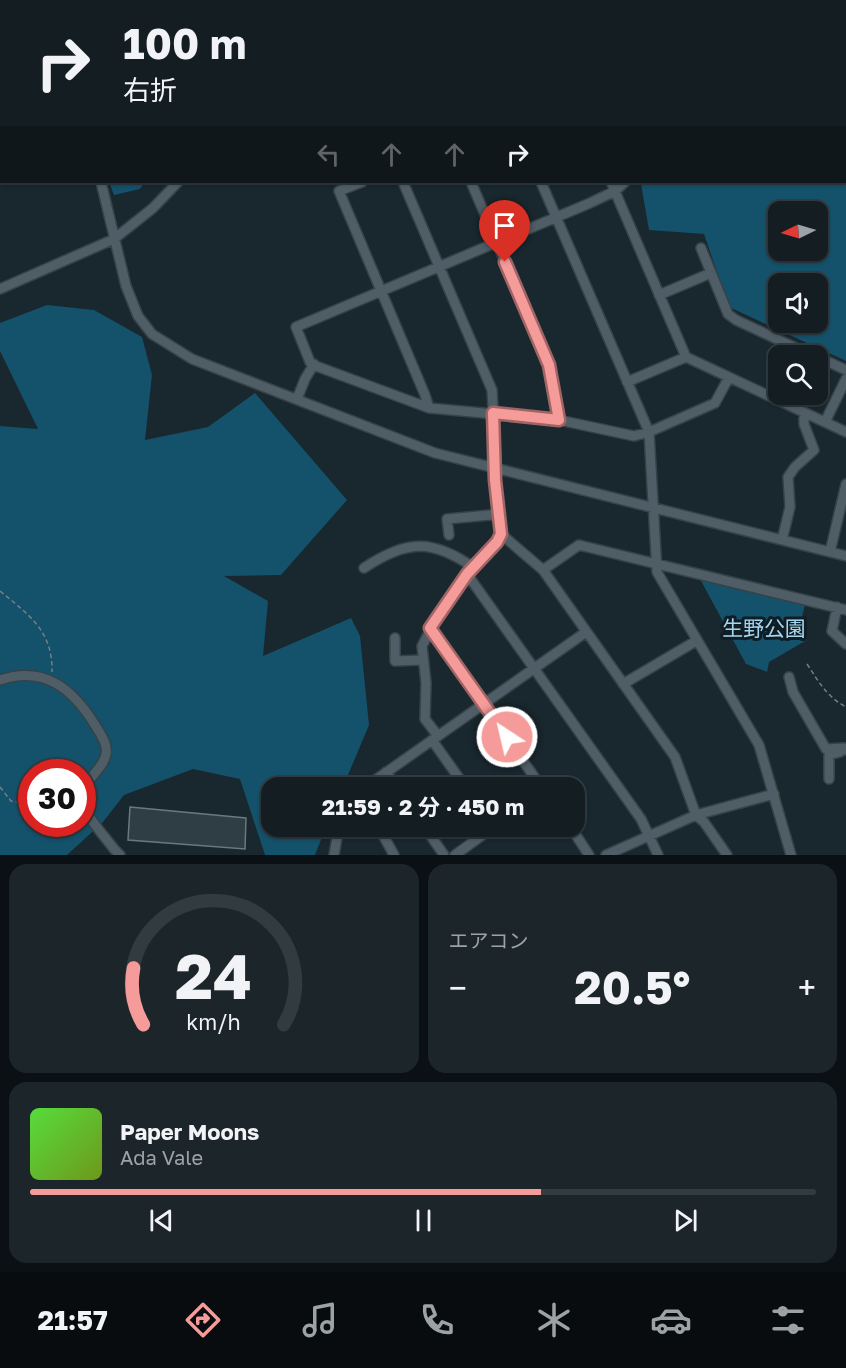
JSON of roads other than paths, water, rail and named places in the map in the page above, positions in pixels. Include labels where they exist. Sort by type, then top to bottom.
[{"type":"street","points":[[101,183],[126,286],[138,316],[152,334],[192,359],[435,453],[846,556]]},
{"type":"street","points":[[0,290],[114,239],[153,208],[177,183]]},
{"type":"street","points":[[335,183],[429,408]]},
{"type":"street","points":[[339,191],[359,183]]},
{"type":"street","points":[[403,183],[492,390],[495,469],[501,534],[497,542],[470,571],[430,628],[422,646],[426,683],[425,719],[459,777]]},
{"type":"street","points":[[471,183],[549,365],[559,420]]},
{"type":"street","points":[[541,183],[649,432],[657,572],[759,745],[790,855]]},
{"type":"street","points":[[611,183],[686,357],[728,379],[846,432]]},
{"type":"street","points":[[624,183],[615,191],[296,327],[310,362],[429,408],[559,420],[634,436],[649,432],[715,403],[728,379]]},
{"type":"street","points":[[701,248],[726,311],[736,320],[789,345]]},
{"type":"street","points":[[659,295],[711,273]]},
{"type":"street","points":[[627,382],[686,357]]},
{"type":"street","points":[[828,362],[846,370]]},
{"type":"street","points":[[297,399],[314,364]]},
{"type":"street","points":[[825,422],[846,379]]},
{"type":"street","points":[[782,540],[790,507],[788,477],[795,467],[814,450],[804,423],[804,413]]},
{"type":"street","points":[[830,552],[845,489]]},
{"type":"street","points":[[449,535],[447,519],[490,514],[499,516]]},
{"type":"street","points":[[501,534],[543,570],[675,757],[696,815],[704,822],[727,855]]},
{"type":"street","points":[[364,568],[381,556],[418,545],[447,552],[470,571],[534,669],[641,819],[658,855]]},
{"type":"street","points":[[543,570],[579,545],[842,608],[832,631],[846,644]]},
{"type":"street","points":[[430,628],[535,777]]},
{"type":"street","points":[[379,777],[586,632]]},
{"type":"street","points":[[395,638],[395,661],[423,660]]},
{"type":"street","points":[[623,684],[696,640]]},
{"type":"street","points":[[0,680],[23,675],[51,681],[67,689],[80,701],[104,742],[106,756],[84,790],[83,802],[90,816],[120,855]]},
{"type":"street","points":[[789,677],[793,692],[826,748],[844,748],[846,751]]},
{"type":"street","points":[[829,779],[828,755],[846,751]]},
{"type":"street","points":[[386,772],[389,777]]},
{"type":"street","points":[[606,855],[696,815],[774,794]]},
{"type":"street","points":[[334,855],[337,837]]},
{"type":"street","points":[[384,837],[394,855]]},
{"type":"street","points":[[432,837],[444,855]]},
{"type":"street","points":[[455,855],[480,837]]},
{"type":"street","points":[[577,837],[589,855]]},
{"type":"park label","name":"生野公園","points":[[764,628]]}]
